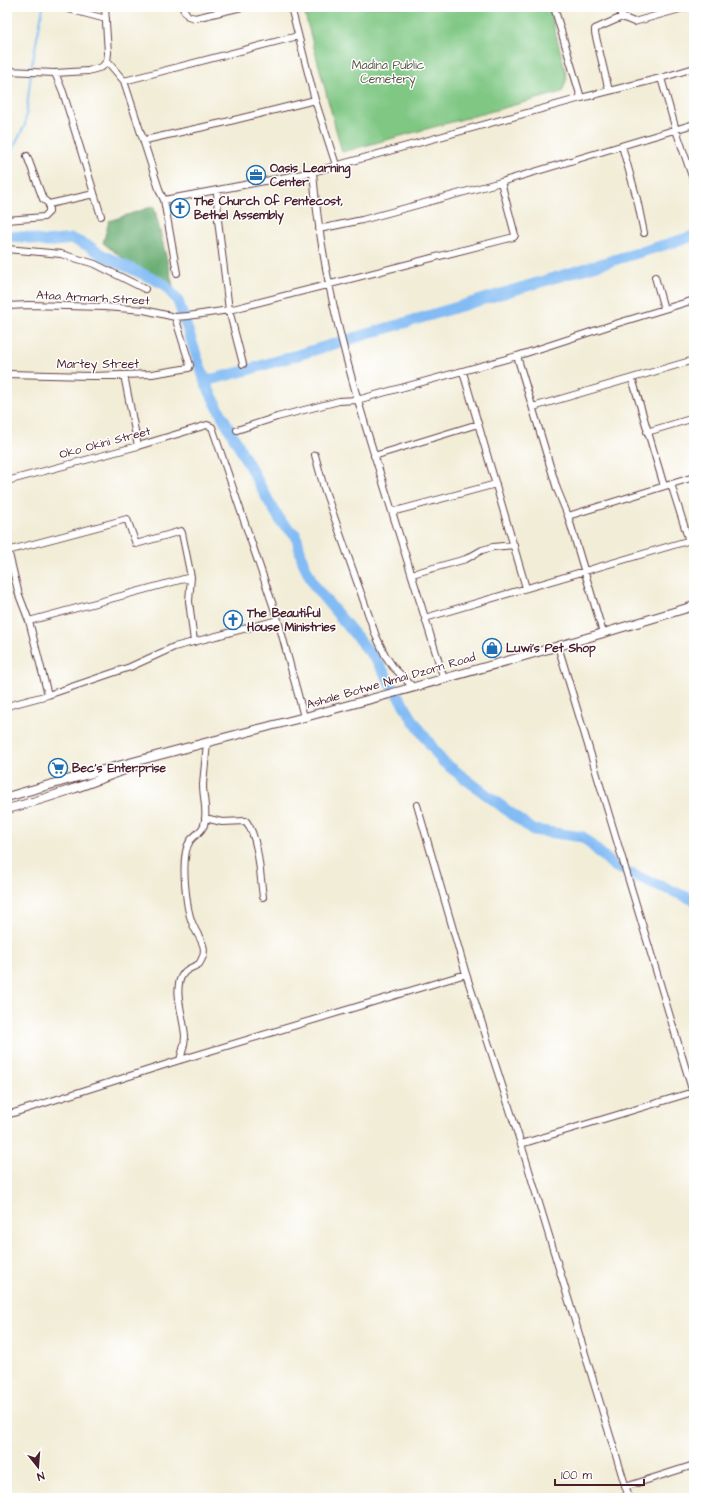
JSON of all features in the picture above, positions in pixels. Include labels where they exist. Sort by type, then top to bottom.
[{"type":"main road","name":"Ashale Botwe Nmai Dzorn Road","points":[[7,797],[78,776],[162,755],[444,679],[694,606]]},
{"type":"main road","name":"Ashale Botwe Nmai Dzorn Road","points":[[7,809],[85,785],[162,755]]},
{"type":"street","points":[[61,7],[106,19]]},
{"type":"street","points":[[7,71],[54,73],[96,69],[102,67],[107,61],[108,53],[105,7]]},
{"type":"street","points":[[182,7],[184,13],[195,18],[242,7]]},
{"type":"street","points":[[290,7],[315,100],[336,166]]},
{"type":"street","points":[[554,7],[581,98]]},
{"type":"street","points":[[618,7],[622,17]]},
{"type":"street","points":[[609,91],[594,30],[597,27],[622,17],[638,22],[687,7]]},
{"type":"street","points":[[124,81],[298,36]]},
{"type":"street","points":[[107,61],[124,81],[145,140],[160,192],[164,200],[177,273]]},
{"type":"street","points":[[164,200],[313,172],[694,68]]},
{"type":"street","points":[[54,73],[63,92],[101,216]]},
{"type":"street","points":[[661,78],[676,130],[694,181]]},
{"type":"street","points":[[145,140],[315,100]]},
{"type":"street","points":[[319,229],[369,218],[501,182],[694,124]]},
{"type":"street","points":[[622,146],[637,199],[644,233]]},
{"type":"street","points":[[27,156],[43,199],[49,204]]},
{"type":"street","points":[[313,172],[319,229],[329,285],[344,350],[374,456],[444,679]]},
{"type":"street","name":"Ataa Armarh Street","points":[[7,306],[28,305],[144,310],[176,317],[229,310],[329,285],[514,237],[515,234],[501,182]]},
{"type":"street","points":[[217,190],[218,220],[229,310],[243,364]]},
{"type":"street","points":[[49,204],[94,194]]},
{"type":"street","points":[[7,220],[44,217],[49,212],[49,204]]},
{"type":"street","points":[[7,249],[61,254],[95,264],[145,289]]},
{"type":"street","points":[[655,277],[664,309]]},
{"type":"street","points":[[237,430],[339,401],[357,400],[463,372],[694,300]]},
{"type":"street","name":"Martey Street","points":[[7,374],[91,376],[124,375],[152,374],[189,368],[190,365],[176,317]]},
{"type":"street","points":[[517,356],[557,489],[568,516],[603,633]]},
{"type":"street","points":[[533,407],[694,360]]},
{"type":"street","points":[[463,372],[526,588]]},
{"type":"street","points":[[124,375],[138,446]]},
{"type":"street","points":[[632,378],[664,486]]},
{"type":"street","points":[[647,432],[694,418]]},
{"type":"street","points":[[374,456],[478,424]]},
{"type":"street","name":"Oko Okini Street","points":[[7,481],[210,425],[213,429],[278,620]]},
{"type":"street","points":[[314,455],[324,488],[376,636],[385,656],[393,667],[413,687]]},
{"type":"street","points":[[568,516],[694,477]]},
{"type":"street","points":[[392,512],[496,484]]},
{"type":"street","points":[[425,618],[692,540],[671,484]]},
{"type":"street","points":[[48,695],[29,621],[19,595],[8,550],[125,519],[128,520],[136,544],[182,531],[191,577],[189,601],[194,642]]},
{"type":"street","points":[[412,574],[466,558],[482,550],[493,547],[514,545]]},
{"type":"street","points":[[29,621],[191,577]]},
{"type":"street","points":[[7,706],[48,695],[130,667],[174,647],[278,620],[304,717]]},
{"type":"street","points":[[521,1144],[693,1094],[558,646]]},
{"type":"street","points":[[180,1060],[185,1038],[184,1024],[178,994],[179,984],[182,974],[186,970],[199,964],[202,959],[204,947],[194,926],[188,907],[185,859],[190,841],[204,826],[203,785],[207,742]]},
{"type":"street","points":[[417,805],[466,974],[521,1144],[629,1498]]},
{"type":"street","points":[[205,818],[222,822],[246,821],[250,827],[256,845],[263,897]]},
{"type":"street","points":[[7,1115],[180,1060],[466,974]]},
{"type":"street","points":[[625,1487],[694,1466]]},
{"type":"green space","name":"Madina Public Cemetery","points":[[303,7],[549,7],[567,78],[562,92],[342,152]]},
{"type":"green space","points":[[154,206],[173,286],[170,288],[156,275],[128,262],[103,243],[109,221]]},
{"type":"waterway","points":[[7,157],[25,125],[32,64],[43,7]]},
{"type":"waterway","points":[[7,236],[25,237],[46,242],[72,239],[164,284],[178,301],[205,381],[244,371],[694,236]]},
{"type":"waterway","points":[[204,380],[268,500],[282,523],[296,535],[303,562],[315,587],[377,661],[393,687]]},
{"type":"waterway","points":[[399,697],[413,720],[442,761],[533,830],[583,837],[614,866],[621,869]]},
{"type":"waterway","points":[[631,874],[694,900]]},
{"type":"place","name":"Oasis Learning Center","points":[[256,175]]},
{"type":"place","name":"The Church Of Pentecost, Bethel Assembly","points":[[180,208]]},
{"type":"place","name":"The Beautiful House Ministries","points":[[233,620]]},
{"type":"place","name":"Luwi's Pet Shop","points":[[492,648]]},
{"type":"place","name":"Bec's Enterprise","points":[[58,768]]}]
